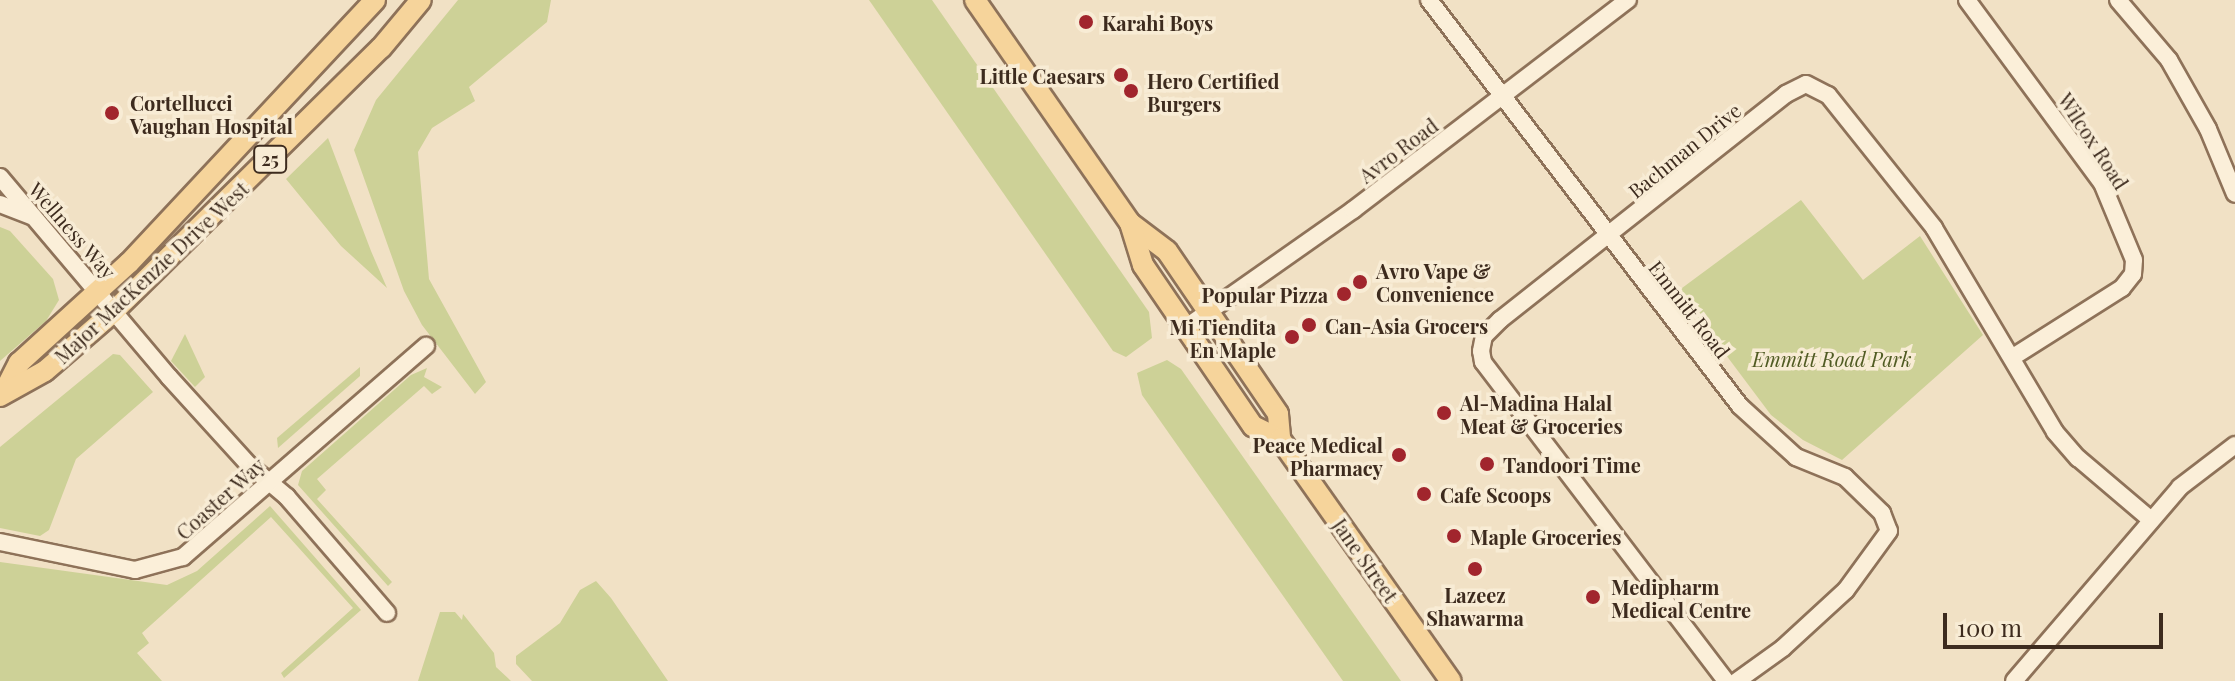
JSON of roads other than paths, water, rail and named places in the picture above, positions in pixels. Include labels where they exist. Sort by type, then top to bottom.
[{"type":"main road","name":"Major MacKenzie Drive West","points":[[2,394],[19,363],[100,290],[261,126],[375,0]]},
{"type":"main road","name":"Major MacKenzie Drive West","points":[[2,394],[45,371],[113,312],[381,48],[421,0]]},
{"type":"main road","name":"Jane Street","points":[[975,0],[1130,223],[1143,265],[1188,326],[1253,426],[1280,439],[1451,681]]},
{"type":"main road","name":"Jane Street","points":[[1130,223],[1167,251],[1278,414],[1280,439]]},
{"type":"street","name":"Emmitt Road","points":[[1429,0],[1764,433],[1796,457],[1845,477],[1882,513],[1889,531],[1846,590],[1783,648],[1737,681]]},
{"type":"street","name":"Avro Road","points":[[1188,326],[1353,210],[1628,0]]},
{"type":"street","name":"Wilcox Road","points":[[1967,0],[2102,183],[2134,260],[2133,274],[2122,288],[2013,357]]},
{"type":"street","points":[[2118,0],[2169,60],[2208,129],[2235,194]]},
{"type":"street","name":"Bachman Drive","points":[[1726,681],[1483,362],[1484,336],[1500,320],[1786,94],[1806,84],[1828,95],[1926,218],[2013,357],[2055,432],[2078,458],[2151,520]]},
{"type":"street","name":"Wellness Way","points":[[0,177],[100,290],[113,312],[267,481],[287,497],[387,613]]},
{"type":"street","points":[[0,204],[38,217]]},
{"type":"street","name":"Coaster Way","points":[[0,542],[135,570],[162,567],[183,557],[426,346]]},
{"type":"street","points":[[2014,681],[2180,487],[2235,445]]},
{"type":"place","name":"Karahi Boys","points":[[1086,22]]},
{"type":"place","name":"Little Caesars","points":[[1121,75]]},
{"type":"place","name":"Hero Certified Burgers","points":[[1131,91]]},
{"type":"place","name":"Cortellucci Vaughan Hospital","points":[[112,113]]},
{"type":"place","name":"Avro Vape & Convenience","points":[[1360,282]]},
{"type":"place","name":"Popular Pizza","points":[[1344,294]]},
{"type":"place","name":"Can-Asia Grocers","points":[[1309,325]]},
{"type":"place","name":"Mi Tiendita En Maple","points":[[1292,337]]},
{"type":"place","name":"Al-Madina Halal Meat & Groceries","points":[[1444,413]]},
{"type":"place","name":"Peace Medical Pharmacy","points":[[1399,455]]},
{"type":"place","name":"Tandoori Time","points":[[1487,464]]},
{"type":"place","name":"Cafe Scoops","points":[[1424,494]]},
{"type":"place","name":"Maple Groceries","points":[[1454,536]]},
{"type":"place","name":"Lazeez Shawarma","points":[[1475,569]]},
{"type":"place","name":"Medipharm Medical Centre","points":[[1593,597]]},
{"type":"park label","name":"Emmitt Road Park","points":[[1832,358]]}]
